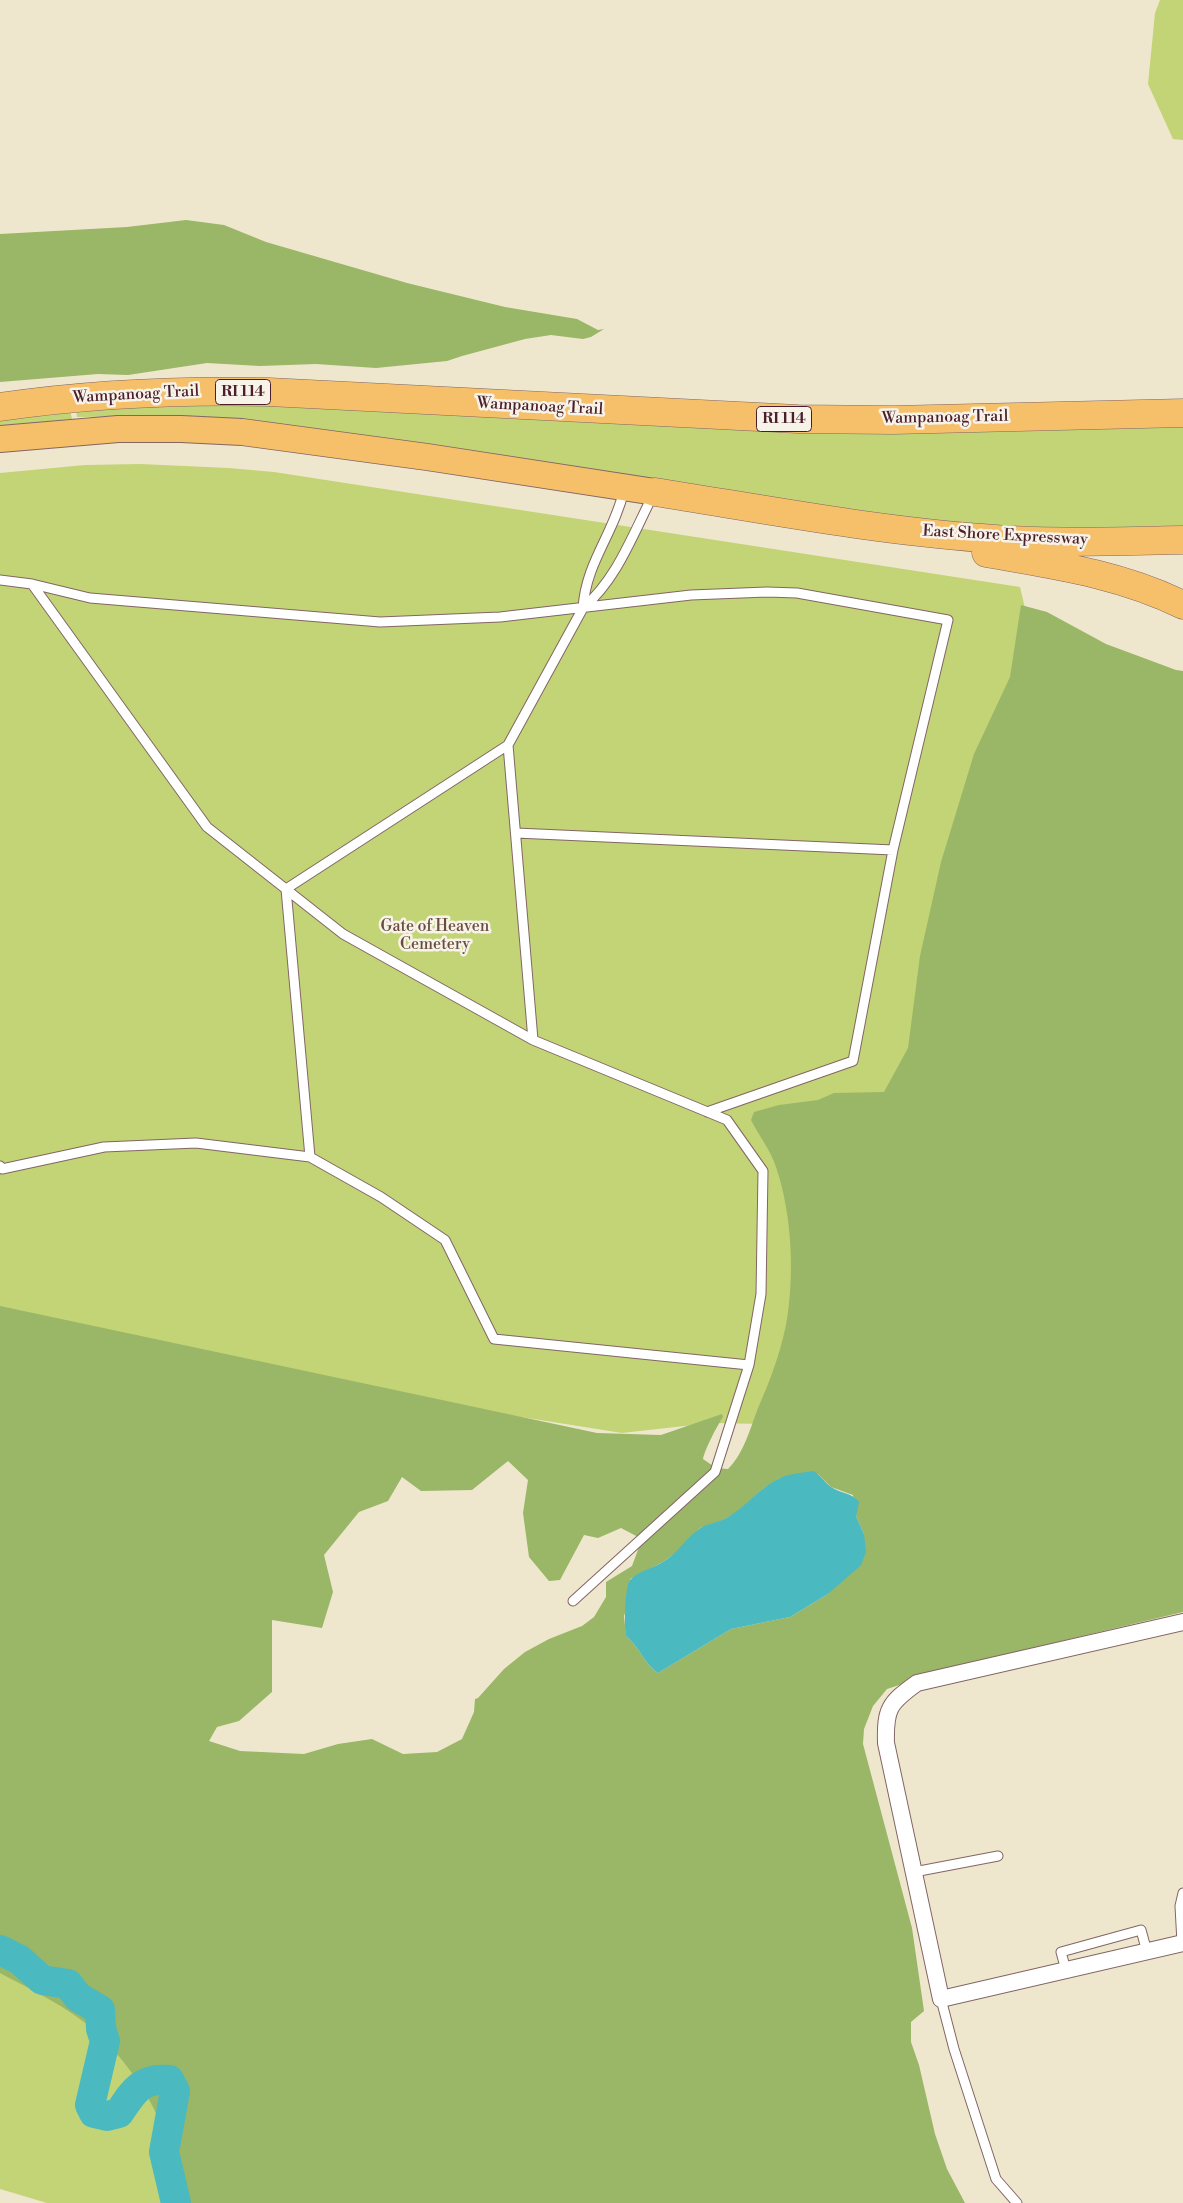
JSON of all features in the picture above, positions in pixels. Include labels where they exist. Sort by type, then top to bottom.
[{"type":"highway","name":"Wampanoag Trail","points":[[0,408],[112,395],[237,391],[798,419],[903,420],[1082,415]]},
{"type":"highway","points":[[1082,415],[1183,401]]},
{"type":"highway","name":"RI 114","points":[[1082,415],[1183,414]]},
{"type":"highway","name":"Wampanoag Trail","points":[[655,492],[828,519]]},
{"type":"highway","points":[[828,519],[936,544],[1107,575],[1135,584],[1183,605]]},
{"type":"highway","name":"East Shore Expressway","points":[[828,519],[920,532],[983,538],[1069,541],[1183,540]]},
{"type":"main road","name":"Wampanoag Trail","points":[[0,439],[111,429],[219,431],[304,440],[655,492]]},
{"type":"street","points":[[1182,1943],[941,1999],[886,1743],[885,1722],[891,1704],[917,1683],[1183,1622]]},
{"type":"lane","points":[[583,608],[587,577],[616,517],[624,487]]},
{"type":"lane","points":[[286,889],[508,745],[583,608],[600,592],[611,578],[655,492]]},
{"type":"lane","points":[[0,580],[32,584],[90,598],[380,622],[500,617],[692,595],[797,593],[948,620],[893,850],[853,1061],[707,1112]]},
{"type":"lane","points":[[32,584],[207,826],[343,934],[533,1040],[727,1120],[763,1171],[761,1294],[749,1366],[714,1472],[573,1601]]},
{"type":"lane","points":[[508,745],[533,1040]]},
{"type":"lane","points":[[516,833],[893,850]]},
{"type":"lane","points":[[286,889],[310,1158]]},
{"type":"lane","points":[[0,1166],[2,1169],[104,1147],[196,1143],[310,1158],[381,1197],[445,1240],[494,1339],[749,1366]]},
{"type":"lane","points":[[914,1872],[998,1856]]},
{"type":"lane","points":[[1182,1943],[1180,1906],[1183,1893]]},
{"type":"lane","points":[[1066,1970],[1061,1952],[1141,1930],[1147,1952]]},
{"type":"lane","points":[[941,1999],[954,2049],[996,2178],[1017,2203]]},
{"type":"green space","points":[[1160,0],[1183,0],[1183,140],[1173,139],[1148,84],[1155,13]]},
{"type":"green space","points":[[186,220],[224,225],[266,242],[407,283],[505,307],[577,319],[598,330],[604,329],[591,337],[583,339],[551,335],[525,339],[447,361],[376,368],[316,364],[260,366],[207,363],[128,375],[98,374],[0,382],[0,234],[127,227]]},
{"type":"green space","points":[[210,402],[1183,425],[1183,529],[1089,531],[940,524],[266,422],[169,416],[77,417],[76,408]]},
{"type":"green space","points":[[70,409],[72,419],[0,426],[0,418]]},
{"type":"green space","name":"Gate of Heaven Cemetery","points":[[140,464],[274,472],[1020,587],[1029,625],[901,1088],[786,1363],[765,1424],[711,1423],[622,1433],[182,1363],[0,1316],[0,473],[85,465]]},
{"type":"green space","points":[[1021,605],[1047,612],[1106,644],[1183,671],[1183,1612],[961,1665],[887,1689],[873,1706],[864,1729],[863,1744],[912,1928],[924,2011],[911,2022],[911,2042],[919,2065],[935,2134],[947,2169],[965,2203],[175,2203],[175,2179],[172,2156],[164,2132],[154,2109],[127,2066],[95,2031],[84,2022],[49,1999],[0,1973],[0,1306],[597,1433],[661,1435],[722,1414],[723,1417],[706,1449],[703,1459],[716,1468],[728,1469],[734,1463],[746,1440],[767,1388],[781,1346],[789,1306],[791,1266],[786,1205],[771,1154],[751,1120],[754,1112],[779,1105],[818,1100],[834,1093],[884,1092],[908,1048],[920,956],[941,862],[974,754],[1010,677]],"holes":[[[508,1461],[528,1480],[523,1513],[529,1557],[549,1581],[560,1580],[584,1535],[598,1538],[621,1528],[642,1539],[632,1566],[606,1582],[606,1597],[594,1617],[582,1626],[549,1639],[525,1652],[504,1669],[475,1699],[474,1712],[462,1739],[437,1752],[403,1754],[372,1739],[338,1744],[304,1754],[240,1751],[209,1741],[217,1727],[239,1721],[272,1692],[272,1620],[322,1628],[333,1592],[324,1555],[359,1512],[388,1501],[402,1477],[421,1491],[472,1490]],[[818,1474],[831,1487],[853,1495],[856,1516],[864,1534],[828,1594],[790,1617],[731,1629],[658,1673],[653,1669],[626,1636],[624,1616],[627,1608],[630,1579],[663,1562],[679,1550],[700,1528],[723,1520],[737,1512],[764,1488],[778,1479],[788,1476]]]},
{"type":"green space","points":[[0,1859],[305,2203],[47,2203],[0,2189]]},
{"type":"water","points":[[813,1471],[831,1487],[853,1496],[859,1502],[856,1516],[864,1534],[866,1552],[861,1565],[828,1594],[790,1617],[731,1629],[658,1673],[626,1636],[626,1598],[630,1580],[668,1558],[699,1529],[728,1517],[776,1480],[789,1475]]},
{"type":"waterway","points":[[0,1950],[20,1960],[42,1980],[68,1984],[78,1997],[100,2010],[101,2029],[105,2041],[90,2105],[94,2113],[107,2116],[119,2113],[139,2087],[151,2081],[169,2080],[175,2091],[164,2152],[176,2203]]}]
